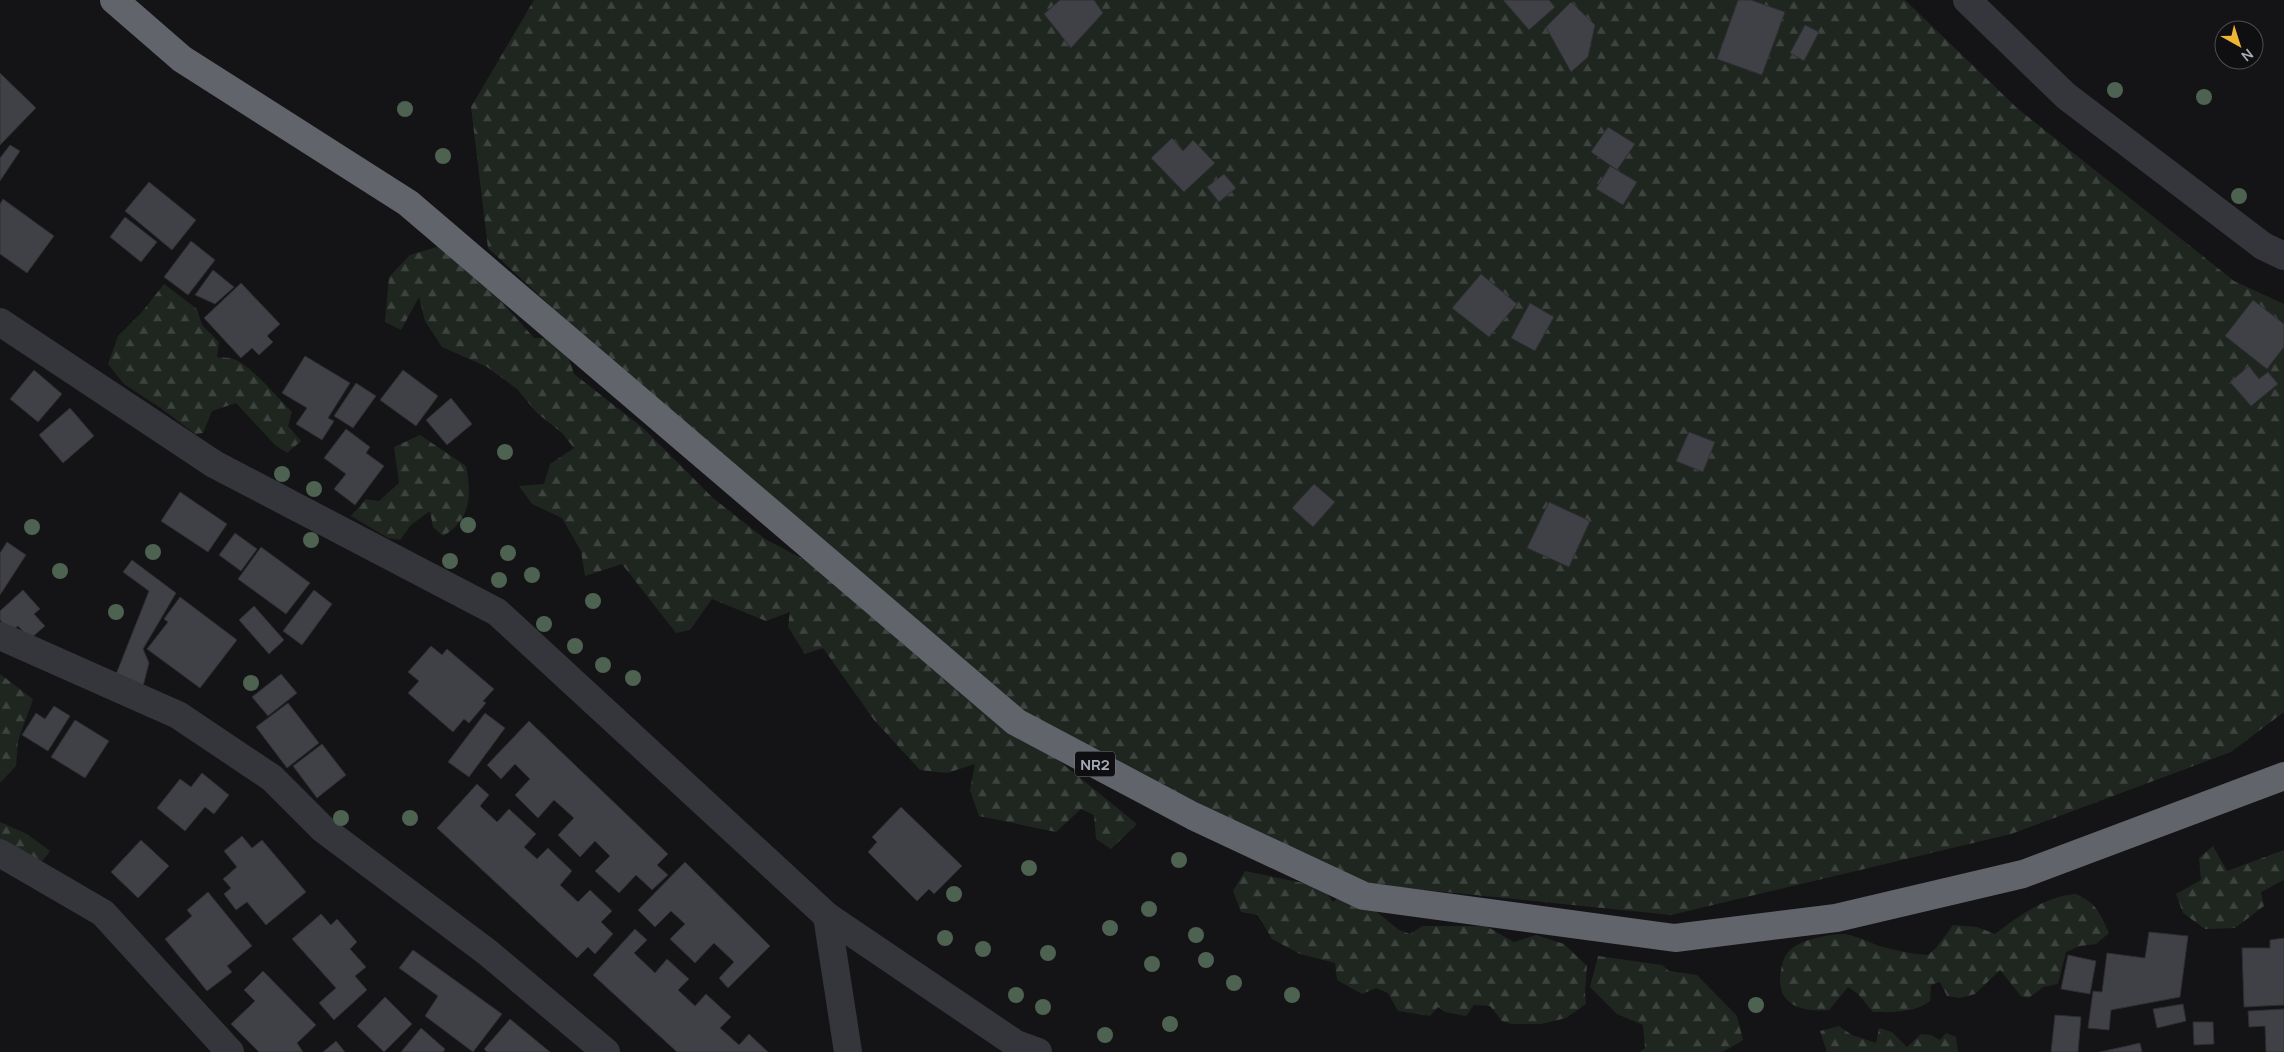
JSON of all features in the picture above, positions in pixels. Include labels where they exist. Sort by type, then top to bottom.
[{"type":"highway","name":"NR2","points":[[114,0],[182,59],[408,204],[1016,722],[1193,816],[1364,896],[1675,938],[1827,919],[2023,874],[2284,776]]},
{"type":"street","points":[[1967,0],[2066,96],[2263,246],[2284,256]]},
{"type":"street","points":[[0,322],[214,464],[497,612],[827,916],[1016,1044],[1038,1052]]},
{"type":"street","points":[[0,636],[178,714],[272,778],[323,829],[487,952],[606,1052]]},
{"type":"street","points":[[0,853],[103,913],[230,1052]]},
{"type":"street","points":[[827,916],[848,1052]]},
{"type":"green space","points":[[534,0],[1905,0],[2017,108],[2234,281],[2284,304],[2284,712],[2231,752],[2011,834],[1671,915],[1358,883],[1023,715],[700,444],[488,248],[471,107]]},
{"type":"green space","points":[[440,246],[487,285],[534,338],[547,338],[567,352],[574,374],[643,428],[713,498],[765,539],[822,569],[1137,824],[1111,849],[1096,839],[1094,815],[1081,809],[1056,832],[979,816],[970,790],[975,764],[947,773],[920,770],[874,720],[823,648],[805,654],[788,627],[790,612],[766,621],[712,599],[690,630],[676,633],[622,564],[585,576],[581,551],[562,518],[532,504],[519,486],[544,484],[550,464],[574,448],[562,433],[537,413],[517,389],[487,367],[442,347],[425,321],[419,297],[401,330],[385,322],[389,277],[410,255]]},
{"type":"green space","points":[[164,284],[197,309],[202,325],[219,342],[217,357],[231,358],[247,367],[292,412],[288,426],[301,441],[287,453],[275,445],[236,403],[212,411],[203,433],[195,434],[124,384],[108,364],[118,336],[142,312]]},
{"type":"green space","points":[[420,435],[466,466],[469,487],[467,506],[459,522],[443,536],[433,527],[430,511],[411,525],[400,540],[388,538],[351,516],[366,499],[379,501],[399,483],[394,447]]},
{"type":"green space","points":[[0,674],[33,699],[18,741],[16,766],[0,783]]},
{"type":"green space","points":[[0,822],[27,834],[50,851],[36,869],[0,848]]},
{"type":"green space","points":[[2213,846],[2227,871],[2284,850],[2284,880],[2261,892],[2264,906],[2235,928],[2205,929],[2183,913],[2176,894],[2201,880],[2199,858]]},
{"type":"green space","points":[[1245,871],[1322,887],[1333,902],[1342,895],[1367,904],[1399,930],[1410,934],[1422,926],[1486,926],[1514,942],[1536,935],[1564,944],[1587,966],[1586,1004],[1566,1018],[1541,1024],[1511,1024],[1502,1021],[1490,1006],[1474,1005],[1466,1016],[1445,1012],[1438,1007],[1430,1016],[1398,1011],[1388,993],[1376,988],[1362,994],[1337,980],[1335,963],[1300,954],[1272,939],[1258,915],[1241,912],[1233,891]]},
{"type":"green space","points":[[2075,894],[2093,905],[2109,933],[2096,944],[2080,946],[2066,952],[2058,984],[2043,987],[2029,998],[2021,996],[2000,970],[1975,994],[1960,998],[1947,996],[1940,982],[1931,985],[1930,1001],[1918,1008],[1903,1011],[1873,1012],[1858,994],[1848,987],[1829,1010],[1818,1011],[1799,1008],[1786,998],[1782,991],[1780,982],[1781,970],[1785,956],[1796,946],[1815,938],[1846,934],[1878,946],[1928,955],[1936,948],[1953,925],[1977,927],[1995,934],[2032,908],[2053,899]]},
{"type":"green space","points":[[1598,956],[1662,965],[1669,971],[1697,975],[1737,1016],[1743,1040],[1723,1052],[1640,1052],[1645,1048],[1643,1025],[1617,1014],[1590,987]]},
{"type":"green space","points":[[1839,1026],[1852,1035],[1876,1043],[1879,1028],[1892,1032],[1907,1047],[1921,1034],[1931,1035],[1940,1040],[1946,1033],[1956,1037],[1958,1052],[1827,1052],[1820,1031]]},
{"type":"building","points":[[1060,0],[1094,0],[1103,13],[1071,48],[1044,14]]},
{"type":"building","points":[[1503,0],[1549,0],[1555,7],[1529,30]]},
{"type":"building","points":[[1738,0],[1751,0],[1785,12],[1762,75],[1717,59]]},
{"type":"building","points":[[1571,2],[1595,25],[1588,57],[1571,72],[1546,27]]},
{"type":"building","points":[[1805,25],[1819,32],[1804,61],[1790,53]]},
{"type":"building","points":[[0,73],[36,108],[0,145]]},
{"type":"building","points":[[1608,127],[1635,144],[1617,170],[1591,152]]},
{"type":"building","points":[[1172,138],[1183,151],[1193,140],[1215,163],[1184,192],[1151,158]]},
{"type":"building","points":[[10,145],[20,151],[0,181],[0,158]]},
{"type":"building","points":[[1610,166],[1637,182],[1623,205],[1596,189]]},
{"type":"building","points":[[1224,174],[1236,188],[1219,202],[1207,187]]},
{"type":"building","points":[[149,182],[196,220],[172,250],[125,211]]},
{"type":"building","points":[[3,199],[54,236],[27,273],[0,254],[0,204]]},
{"type":"building","points":[[125,217],[157,242],[141,262],[110,237]]},
{"type":"building","points":[[191,241],[215,260],[188,295],[164,277]]},
{"type":"building","points":[[213,270],[234,287],[215,304],[195,295]]},
{"type":"building","points":[[1481,274],[1517,304],[1489,337],[1452,308]]},
{"type":"building","points":[[241,283],[280,324],[267,336],[273,342],[259,355],[252,348],[241,358],[204,318]]},
{"type":"building","points":[[2253,300],[2284,324],[2284,347],[2267,369],[2225,336]]},
{"type":"building","points":[[1530,303],[1554,317],[1535,351],[1511,338]]},
{"type":"building","points":[[305,356],[350,383],[328,418],[334,421],[322,440],[296,424],[307,408],[282,393]]},
{"type":"building","points":[[2249,366],[2259,379],[2268,372],[2278,384],[2251,406],[2230,382]]},
{"type":"building","points":[[34,370],[62,394],[38,422],[10,399]]},
{"type":"building","points":[[403,370],[438,396],[416,426],[380,400]]},
{"type":"building","points":[[356,383],[376,396],[353,428],[334,416]]},
{"type":"building","points":[[451,398],[472,424],[447,445],[426,420]]},
{"type":"building","points":[[70,408],[94,436],[63,463],[39,435]]},
{"type":"building","points":[[346,429],[370,447],[366,453],[384,466],[355,505],[334,489],[346,474],[324,458]]},
{"type":"building","points":[[1689,432],[1715,442],[1703,472],[1676,461]]},
{"type":"building","points":[[1314,484],[1335,502],[1313,527],[1292,508]]},
{"type":"building","points":[[180,492],[227,524],[208,552],[161,521]]},
{"type":"building","points":[[1549,502],[1590,521],[1569,567],[1527,548]]},
{"type":"building","points":[[235,533],[257,549],[241,571],[219,555]]},
{"type":"building","points":[[7,542],[26,555],[0,595],[0,553]]},
{"type":"building","points":[[261,547],[310,583],[286,614],[238,579]]},
{"type":"building","points":[[132,560],[176,593],[143,649],[149,663],[142,690],[113,682],[149,591],[123,572]]},
{"type":"building","points":[[23,590],[40,609],[34,614],[45,626],[30,639],[18,626],[10,632],[0,620],[0,611]]},
{"type":"building","points":[[314,590],[332,604],[302,645],[283,631]]},
{"type":"building","points":[[180,597],[237,640],[200,688],[147,649],[168,622],[164,619]]},
{"type":"building","points":[[254,606],[284,640],[269,654],[239,620]]},
{"type":"building","points":[[431,646],[442,655],[447,649],[494,689],[483,701],[486,703],[469,723],[464,719],[453,732],[408,693],[419,681],[408,672]]},
{"type":"building","points":[[281,674],[297,693],[268,716],[252,697]]},
{"type":"building","points":[[288,703],[319,743],[287,768],[256,727]]},
{"type":"building","points":[[54,706],[70,716],[48,751],[22,735],[36,713],[45,719]]},
{"type":"building","points":[[485,713],[505,728],[469,777],[448,762]]},
{"type":"building","points":[[75,720],[109,741],[85,778],[51,757]]},
{"type":"building","points":[[529,721],[668,854],[657,865],[668,875],[652,890],[636,875],[619,893],[595,871],[610,856],[595,841],[580,857],[558,835],[574,818],[554,800],[538,818],[515,795],[530,779],[515,764],[501,779],[487,765]]},
{"type":"building","points":[[322,744],[346,775],[317,798],[293,766]]},
{"type":"building","points":[[202,773],[229,795],[214,814],[205,807],[185,831],[157,808],[180,779],[191,787]]},
{"type":"building","points":[[477,784],[489,795],[480,806],[497,822],[509,809],[536,834],[524,847],[537,859],[548,848],[572,871],[560,885],[578,902],[590,890],[612,911],[601,922],[613,934],[595,954],[588,947],[577,958],[437,828]]},
{"type":"building","points":[[901,807],[962,866],[934,894],[929,889],[917,901],[868,852],[877,842],[872,837]]},
{"type":"building","points":[[242,836],[252,848],[262,840],[306,892],[266,925],[247,902],[236,910],[224,894],[231,888],[223,879],[237,867],[224,851]]},
{"type":"building","points":[[141,840],[169,866],[138,898],[111,872]]},
{"type":"building","points":[[685,862],[770,946],[728,988],[719,978],[734,962],[714,943],[695,963],[670,939],[685,924],[671,911],[655,927],[638,910]]},
{"type":"building","points":[[208,892],[252,946],[227,966],[232,972],[207,991],[165,939],[192,916],[187,910]]},
{"type":"building","points":[[321,914],[331,925],[337,919],[357,942],[350,949],[366,967],[355,976],[367,990],[334,1020],[319,1003],[336,988],[292,939]]},
{"type":"building","points":[[635,929],[647,940],[634,953],[655,973],[667,959],[689,979],[678,990],[695,1006],[706,994],[731,1017],[720,1028],[739,1045],[749,1034],[768,1052],[677,1052],[593,975]]},
{"type":"building","points":[[2149,932],[2188,936],[2180,997],[2111,1010],[2109,1030],[2088,1028],[2093,991],[2102,992],[2107,953],[2145,958]]},
{"type":"building","points":[[2284,938],[2284,1005],[2244,1007],[2242,948],[2270,948],[2270,940]]},
{"type":"building","points":[[413,950],[502,1014],[473,1052],[425,1016],[438,996],[399,968]]},
{"type":"building","points":[[2068,955],[2096,961],[2090,994],[2061,989]]},
{"type":"building","points":[[263,971],[316,1025],[297,1043],[303,1052],[259,1052],[231,1024],[255,1001],[244,990]]},
{"type":"building","points":[[385,997],[412,1024],[384,1052],[357,1026]]},
{"type":"building","points":[[2183,1004],[2186,1021],[2157,1028],[2153,1009]]},
{"type":"building","points":[[2284,1009],[2284,1052],[2266,1052],[2265,1026],[2249,1027],[2248,1011]]},
{"type":"building","points":[[2055,1015],[2081,1017],[2078,1052],[2051,1052]]},
{"type":"building","points":[[510,1019],[550,1052],[487,1052],[484,1049]]},
{"type":"building","points":[[2193,1022],[2213,1022],[2214,1044],[2194,1045]]},
{"type":"building","points":[[421,1028],[445,1049],[443,1052],[401,1052]]},
{"type":"building","points":[[336,1041],[345,1052],[323,1052]]},
{"type":"building","points":[[2140,1043],[2142,1052],[2100,1052]]}]
